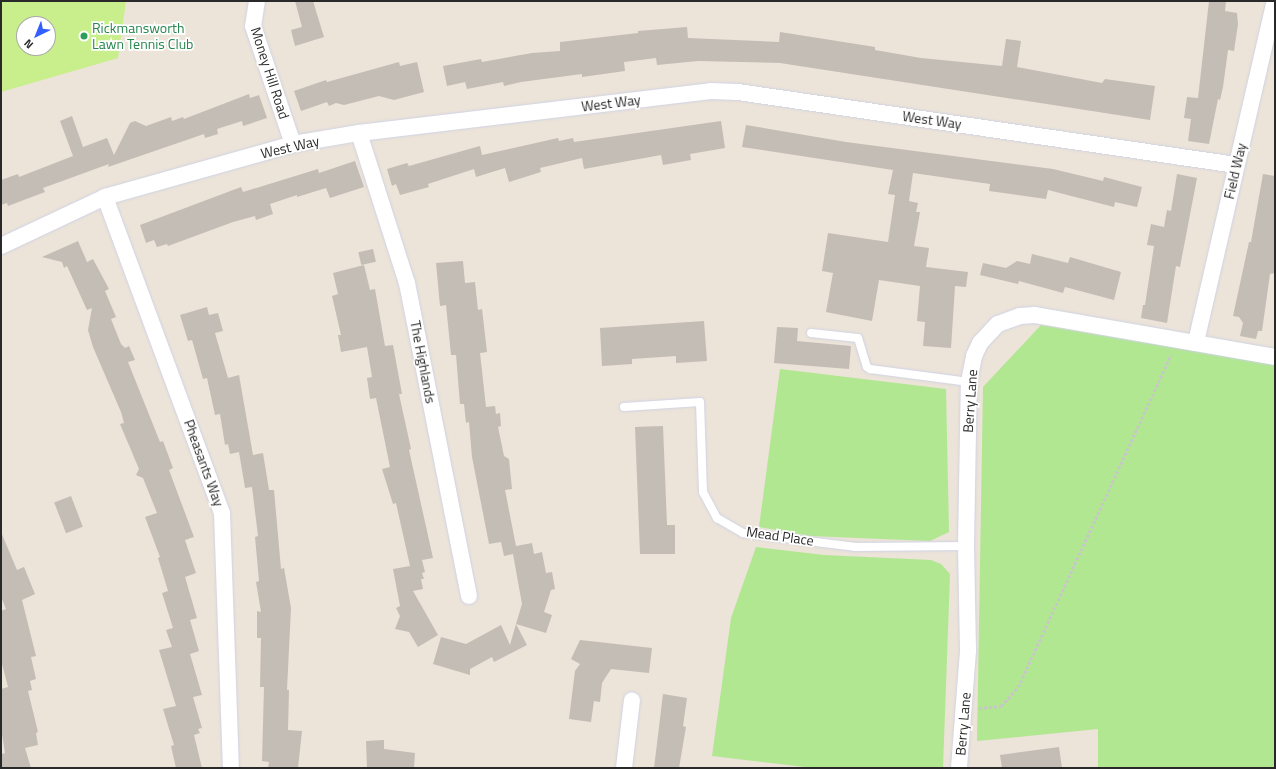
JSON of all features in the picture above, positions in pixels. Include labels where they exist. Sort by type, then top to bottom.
[{"type":"street","name":"Money Hill Road","points":[[257,1],[253,26],[294,144]]},
{"type":"street","name":"Field Way","points":[[1196,342],[1275,2]]},
{"type":"street","name":"West Way","points":[[1,246],[105,197],[294,144],[360,133],[710,92],[738,92],[1236,165]]},
{"type":"street","name":"The Highlands","points":[[360,133],[407,283],[469,596]]},
{"type":"street","name":"Pheasants Way","points":[[105,197],[222,513],[231,768]]},
{"type":"street","name":"Berry Lane","points":[[959,768],[965,710],[968,650],[966,546],[969,382],[974,356],[980,343],[998,324],[1020,316],[1051,316],[1275,357]]},
{"type":"street","points":[[624,768],[632,700]]},
{"type":"lane","points":[[811,333],[858,338],[867,367],[870,369],[969,382]]},
{"type":"lane","name":"Mead Place","points":[[624,407],[700,402],[703,492],[717,518],[743,533],[856,547],[966,546]]},
{"type":"path","points":[[965,710],[1001,706],[1018,687],[1179,339]]},
{"type":"green space","name":"Rickmansworth Lawn Tennis Club","points":[[1,1],[126,1],[118,58],[1,92]]},
{"type":"green space","points":[[1041,325],[1275,365],[1275,768],[1098,768],[1098,729],[977,741],[983,387]]},
{"type":"green space","points":[[780,369],[946,389],[949,532],[930,541],[810,536],[759,527]]},
{"type":"green space","points":[[756,547],[824,555],[931,560],[941,564],[950,574],[943,768],[813,768],[712,756],[731,618]]},
{"type":"building","points":[[295,1],[313,1],[324,37],[295,46],[291,30],[302,27]]},
{"type":"building","points":[[1209,1],[1226,1],[1225,11],[1237,13],[1238,24],[1234,51],[1228,50],[1223,87],[1220,100],[1218,99],[1209,144],[1188,141],[1191,119],[1184,118],[1187,97],[1198,98]]},
{"type":"building","points":[[687,27],[688,38],[779,42],[780,32],[875,47],[875,50],[921,58],[1002,66],[1006,39],[1021,41],[1017,67],[1102,83],[1105,79],[1155,86],[1150,120],[780,63],[698,61],[657,65],[656,58],[624,62],[625,71],[582,77],[582,74],[521,82],[504,86],[503,82],[467,89],[465,82],[447,86],[443,66],[481,59],[482,62],[532,53],[560,51],[560,42],[638,33],[638,31]]},
{"type":"building","points":[[399,62],[400,66],[417,62],[424,92],[394,100],[379,96],[344,105],[336,103],[329,106],[327,102],[301,111],[294,91],[326,80],[327,82]]},
{"type":"building","points":[[249,94],[250,98],[259,95],[267,118],[243,126],[242,121],[217,129],[218,134],[205,138],[204,134],[108,167],[109,164],[43,188],[45,192],[8,206],[7,203],[1,205],[1,180],[18,174],[19,177],[73,156],[60,121],[72,116],[83,147],[107,138],[114,155],[130,123],[135,121],[146,126],[171,117],[172,121],[183,117],[184,119]]},
{"type":"building","points":[[721,121],[725,148],[690,154],[691,160],[663,165],[661,155],[584,169],[582,158],[540,168],[541,172],[509,182],[505,168],[476,177],[474,169],[428,184],[429,187],[400,195],[396,184],[392,186],[387,169],[407,163],[409,166],[480,146],[482,155],[558,138],[559,141],[573,138],[574,142]]},
{"type":"building","points":[[746,125],[846,142],[1053,169],[1103,181],[1104,177],[1142,187],[1137,207],[1115,202],[1114,207],[1048,190],[1046,199],[989,191],[990,184],[913,173],[909,201],[918,203],[916,212],[920,212],[914,246],[929,248],[926,267],[968,272],[966,287],[955,286],[951,348],[923,346],[925,322],[917,321],[920,286],[879,280],[872,321],[826,312],[833,273],[822,271],[828,233],[888,242],[895,195],[888,194],[893,170],[742,147]]},
{"type":"building","points":[[355,161],[364,187],[330,198],[326,188],[297,197],[297,195],[270,204],[273,214],[256,220],[255,216],[233,222],[168,246],[167,244],[157,247],[154,240],[146,243],[140,225],[241,187],[243,192],[318,169],[319,173]]},
{"type":"building","points":[[1177,174],[1197,178],[1180,267],[1176,266],[1167,323],[1141,318],[1143,305],[1145,305],[1154,246],[1147,245],[1151,224],[1164,227],[1167,210],[1171,211]]},
{"type":"building","points":[[1263,174],[1275,176],[1275,273],[1270,274],[1262,331],[1258,331],[1256,339],[1240,336],[1243,323],[1239,317],[1233,316],[1249,242],[1251,242]]},
{"type":"building","points":[[78,241],[87,262],[93,259],[109,289],[105,291],[116,317],[111,319],[121,344],[125,348],[129,346],[135,360],[128,362],[160,442],[163,441],[173,468],[169,470],[194,537],[185,540],[196,573],[185,577],[197,618],[190,620],[199,651],[190,654],[202,695],[193,697],[202,728],[198,729],[200,733],[194,735],[202,768],[176,768],[171,746],[174,745],[163,709],[176,706],[159,650],[172,647],[166,630],[173,628],[162,593],[168,591],[158,558],[160,557],[145,517],[157,513],[143,478],[136,475],[139,469],[120,424],[124,423],[121,412],[93,347],[88,330],[92,308],[87,310],[67,266],[64,268],[62,262],[42,257]]},
{"type":"building","points":[[373,249],[376,262],[361,265],[358,252]]},
{"type":"building","points":[[1032,254],[1068,263],[1070,257],[1121,272],[1114,300],[1065,287],[1063,293],[1019,281],[1018,284],[980,275],[983,263],[1006,268],[1017,261],[1030,264]]},
{"type":"building","points":[[463,261],[465,283],[475,282],[478,310],[482,309],[487,352],[480,353],[486,407],[495,406],[496,414],[500,413],[501,426],[498,427],[504,456],[509,459],[512,489],[505,490],[516,546],[532,543],[534,554],[542,552],[546,573],[552,572],[555,589],[551,590],[544,612],[552,615],[546,633],[516,624],[522,604],[513,554],[504,556],[501,542],[489,544],[472,457],[469,422],[466,423],[464,404],[460,404],[456,355],[451,355],[446,305],[440,306],[436,263]]},
{"type":"building","points":[[364,265],[370,290],[375,289],[385,346],[393,345],[402,394],[399,394],[411,449],[409,450],[433,558],[422,560],[425,572],[422,573],[424,579],[421,579],[423,589],[413,591],[438,635],[418,647],[409,632],[395,629],[400,616],[396,608],[400,606],[393,569],[410,566],[396,503],[393,504],[382,469],[390,467],[376,398],[370,399],[367,378],[372,377],[367,347],[341,352],[338,335],[341,335],[332,296],[338,294],[333,273]]},
{"type":"building","points":[[207,307],[209,315],[218,313],[223,331],[215,333],[228,378],[239,375],[253,455],[263,453],[269,490],[274,490],[281,569],[284,568],[291,608],[287,690],[289,690],[288,730],[302,731],[298,768],[268,768],[269,762],[262,761],[264,687],[260,687],[261,638],[257,638],[257,611],[261,612],[256,582],[259,581],[255,537],[258,536],[252,487],[245,488],[239,452],[230,454],[228,444],[225,445],[220,414],[215,415],[207,378],[203,379],[192,340],[188,341],[180,315]]},
{"type":"building","points":[[704,321],[707,361],[676,363],[676,356],[632,359],[632,364],[602,366],[600,328]]},
{"type":"building","points":[[777,327],[798,328],[797,341],[851,346],[849,369],[774,363]]},
{"type":"building","points":[[663,426],[667,525],[675,525],[675,554],[640,554],[635,427]]},
{"type":"building","points":[[71,496],[83,527],[66,533],[54,502]]},
{"type":"building","points":[[1,532],[17,570],[24,567],[35,594],[22,600],[36,656],[31,657],[36,679],[30,681],[32,690],[28,691],[38,732],[36,733],[38,745],[25,748],[31,768],[1,768],[1,754],[5,753],[1,728],[1,689],[8,687],[1,660],[1,611],[6,609],[1,597]]},
{"type":"building","points":[[516,624],[527,645],[494,662],[492,657],[470,669],[470,675],[433,664],[441,637],[466,644],[501,625],[510,645]]},
{"type":"building","points":[[580,640],[652,648],[649,673],[611,669],[602,683],[600,702],[594,701],[591,722],[569,719],[575,671],[580,664],[571,659]]},
{"type":"building","points":[[663,694],[687,698],[683,726],[686,727],[679,768],[654,768]]},
{"type":"building","points":[[384,740],[384,749],[415,753],[414,768],[367,768],[366,741]]},
{"type":"building","points":[[1059,747],[1062,768],[1002,768],[1000,755]]},
{"type":"place","name":"Rickmansworth Lawn Tennis Club","points":[[84,36]]}]
